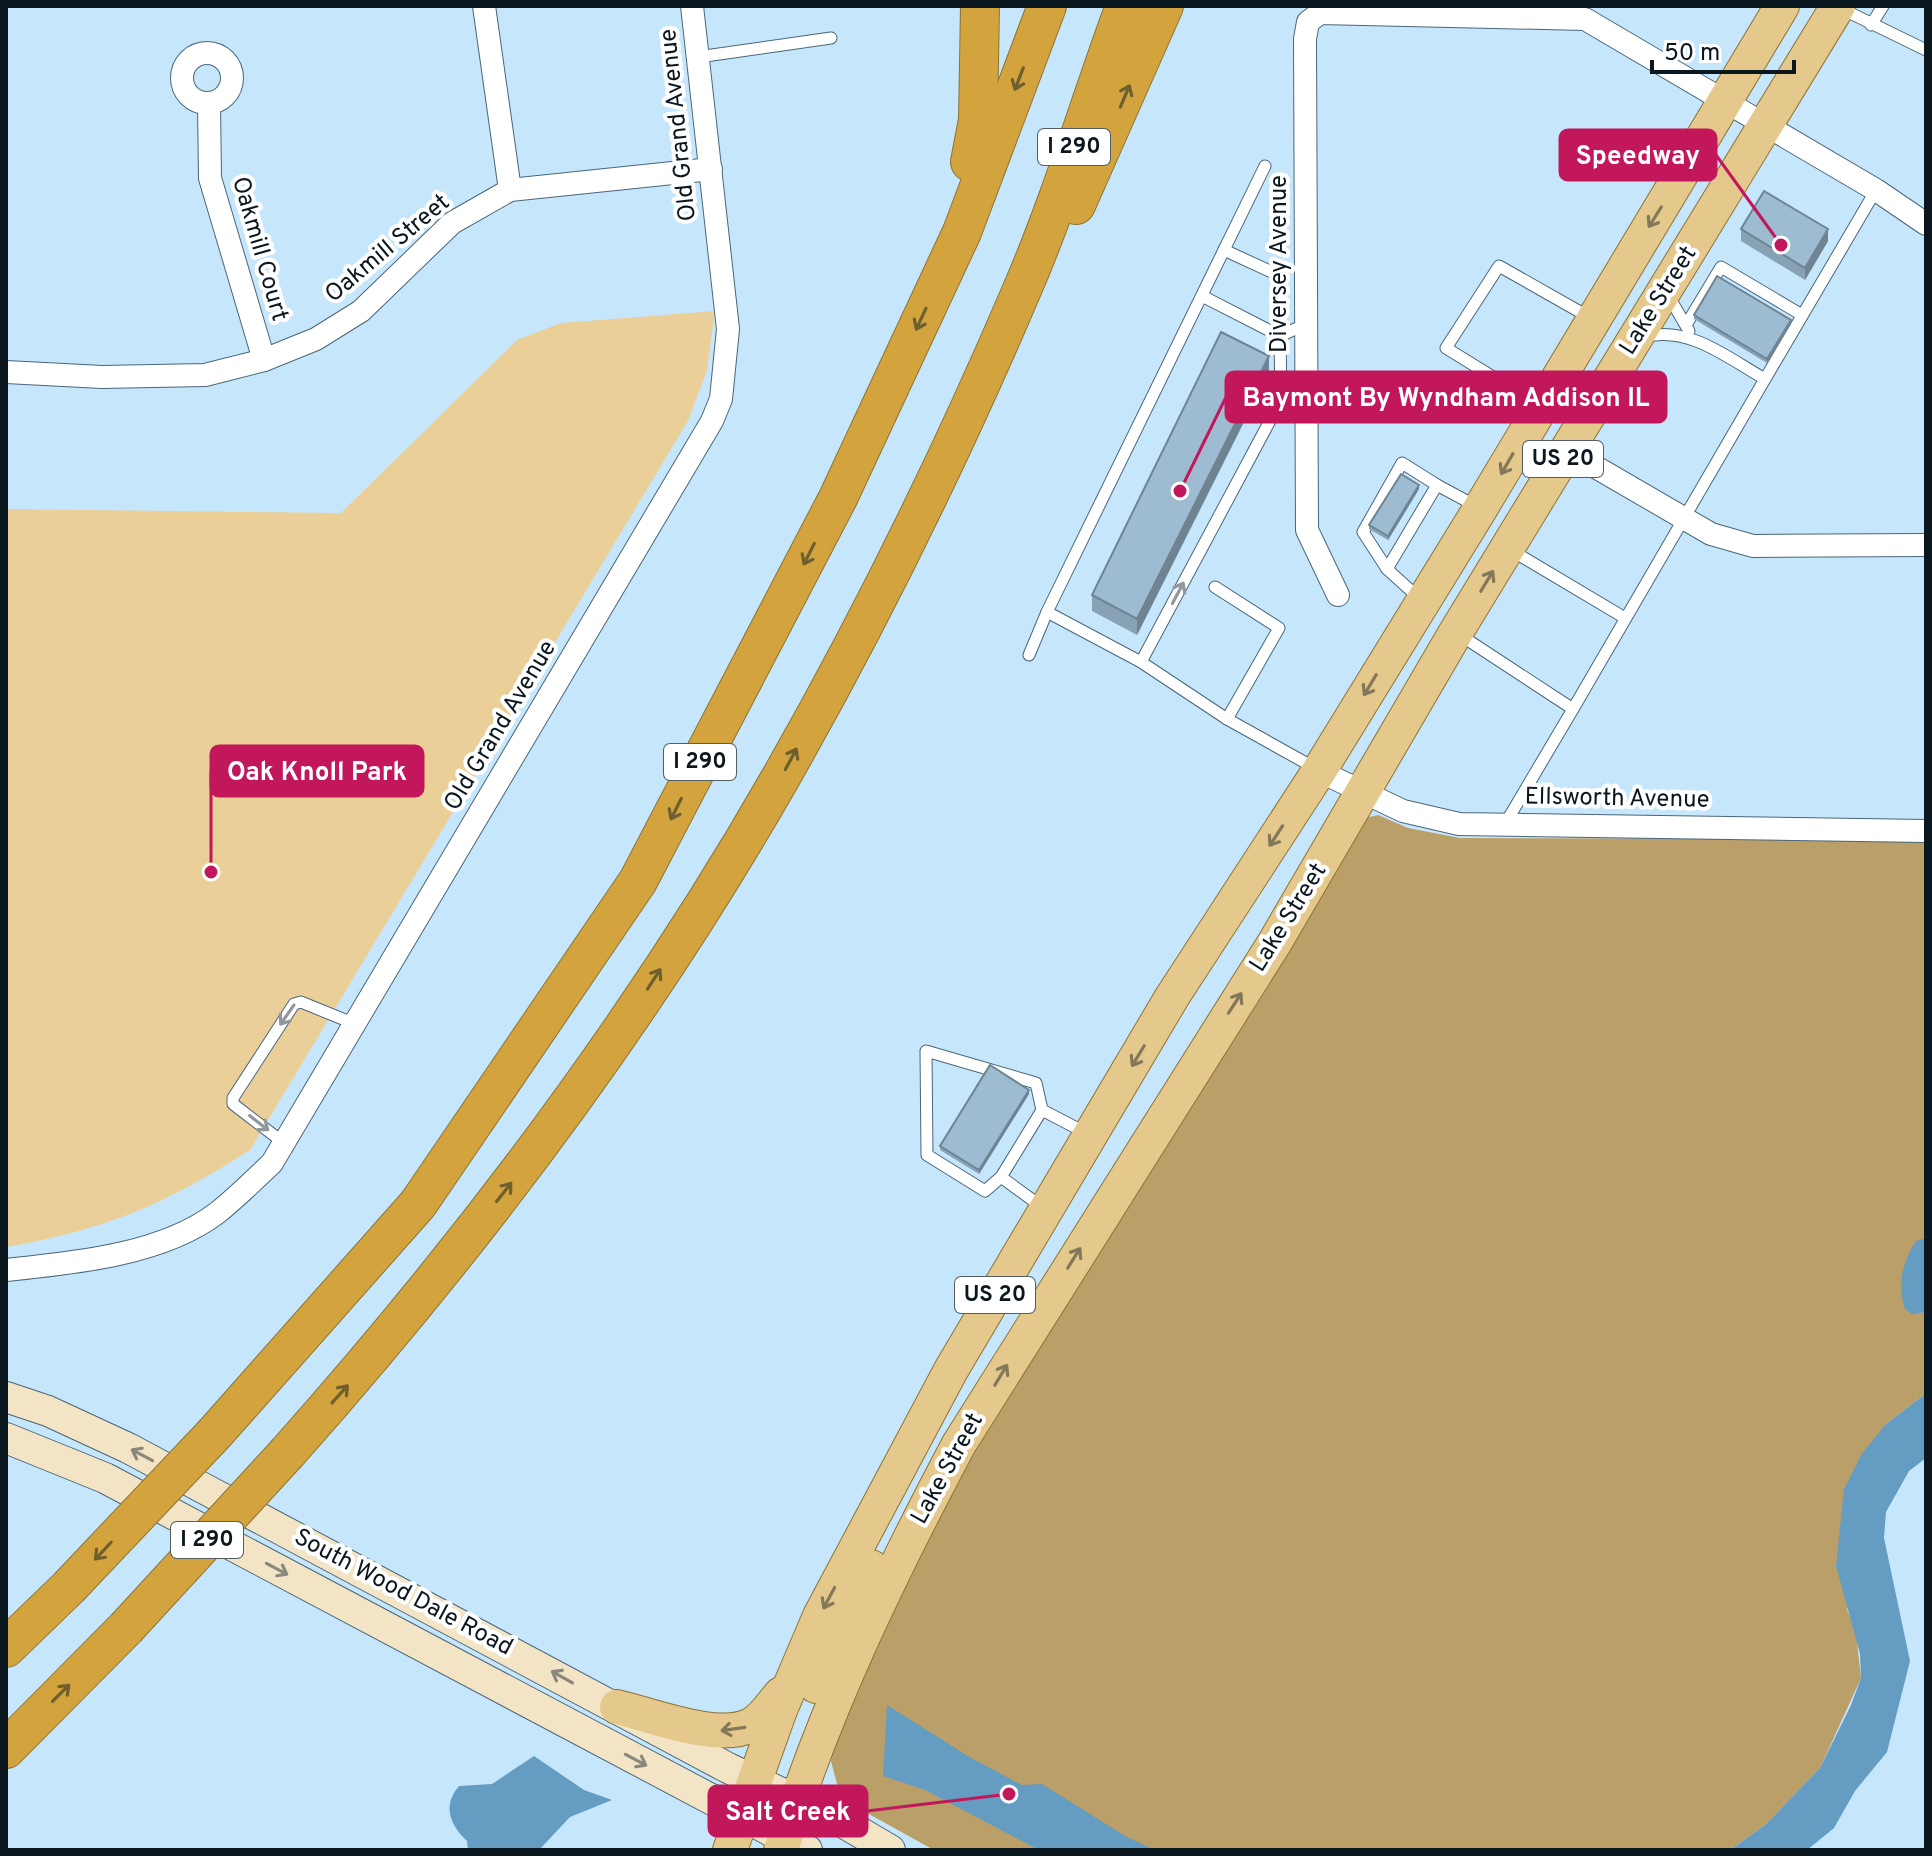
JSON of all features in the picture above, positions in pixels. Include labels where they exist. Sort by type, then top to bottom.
[{"type":"highway","points":[[953,251],[978,120],[980,6]]},
{"type":"highway","name":"I 290","points":[[6,1648],[69,1587],[215,1433],[418,1204],[638,881],[838,498],[953,251],[1047,6]]},
{"type":"highway","name":"I 290","points":[[6,1749],[126,1628],[392,1335],[511,1183],[609,1047],[710,893],[781,777],[866,619],[941,469],[1023,288],[1125,6]]},
{"type":"highway","points":[[1023,288],[1072,214],[1164,6]]},
{"type":"main road","name":"Lake Street","points":[[763,1833],[764,1784],[792,1682],[820,1616],[951,1370],[1172,997],[1319,771],[1782,6]]},
{"type":"main road","name":"Lake Street","points":[[763,1833],[764,1784],[832,1704],[927,1503],[975,1417],[1282,929],[1456,632],[1838,6]]},
{"type":"main road","points":[[1091,1135],[1133,1163]]},
{"type":"main road","points":[[764,1784],[940,1428],[951,1370]]},
{"type":"main road","name":"South Wood Dale Road","points":[[6,1397],[48,1411],[128,1448],[890,1850]]},
{"type":"main road","name":"South Wood Dale Road","points":[[6,1438],[105,1478],[493,1684],[763,1833]]},
{"type":"main road","points":[[617,1707],[686,1725],[734,1731],[752,1725],[792,1682]]},
{"type":"main road","name":"Lake Street","points":[[730,1850],[763,1833]]},
{"type":"street","points":[[484,6],[510,190]]},
{"type":"street","name":"Old Grand Avenue","points":[[6,1270],[79,1262],[147,1247],[215,1215],[272,1163],[716,410],[727,361],[728,329],[692,6]]},
{"type":"street","points":[[1592,10],[1725,102],[1876,190],[1926,224]]},
{"type":"street","name":"Diversey Avenue","points":[[1338,595],[1307,530],[1305,39],[1308,22],[1320,13],[1592,10]]},
{"type":"street","name":"Oakmill Court","points":[[209,104],[210,178],[264,360]]},
{"type":"street","name":"Oakmill Street","points":[[6,372],[102,377],[205,375],[264,360],[316,339],[361,311],[452,223],[510,190],[711,169]]},
{"type":"street","points":[[1568,451],[1711,534],[1753,546],[1926,545]]},
{"type":"street","name":"Ellsworth Avenue","points":[[1319,771],[1403,811],[1445,821],[1926,831]]},
{"type":"lane","points":[[1838,6],[1926,50]]},
{"type":"lane","points":[[1871,25],[1883,6]]},
{"type":"lane","points":[[698,57],[831,38]]},
{"type":"lane","points":[[1029,655],[1047,612],[1265,166]]},
{"type":"lane","points":[[1505,824],[1876,190]]},
{"type":"lane","points":[[1224,250],[1276,274]]},
{"type":"lane","points":[[1540,406],[1446,348],[1499,266],[1594,319]]},
{"type":"lane","points":[[1686,325],[1721,267],[1802,315]]},
{"type":"lane","points":[[1679,268],[1672,302],[1694,338]]},
{"type":"lane","points":[[1202,296],[1280,336]]},
{"type":"lane","points":[[1280,336],[1306,324]]},
{"type":"lane","points":[[1633,341],[1656,334],[1694,338],[1765,379]]},
{"type":"lane","points":[[1141,662],[1281,400],[1280,336]]},
{"type":"lane","points":[[1421,600],[1387,569],[1363,532],[1402,463],[1480,509]]},
{"type":"lane","points":[[1387,569],[1437,485]]},
{"type":"lane","points":[[1507,548],[1625,618]]},
{"type":"lane","points":[[1215,587],[1279,628],[1227,719]]},
{"type":"lane","points":[[1047,612],[1141,662],[1227,719],[1319,771]]},
{"type":"lane","points":[[1456,632],[1573,709]]},
{"type":"lane","points":[[284,1143],[233,1104],[233,1098],[294,1004],[301,1002],[355,1024]]},
{"type":"lane","points":[[926,1051],[1036,1083],[1042,1110],[1001,1177],[985,1191],[927,1155],[926,1051]]},
{"type":"lane","points":[[1042,1110],[1091,1135]]},
{"type":"lane","points":[[1001,1177],[1046,1210]]},
{"type":"shaded area","points":[[715,311],[707,370],[688,421],[250,1150],[190,1186],[134,1212],[74,1232],[6,1247],[6,509],[341,513],[517,340],[561,323]]},
{"type":"shaded area","points":[[1378,815],[1408,828],[1460,838],[1926,839],[1926,1393],[1885,1425],[1847,1609],[1856,1633],[1861,1678],[1820,1768],[1765,1825],[1730,1850],[934,1850],[867,1813],[837,1784],[831,1761],[847,1698],[973,1446],[1365,818]]},
{"type":"water","points":[[1926,1238],[1926,1312],[1912,1314],[1905,1309],[1901,1291],[1902,1274],[1916,1241]]},
{"type":"water","points":[[1926,1393],[1926,1458],[1909,1471],[1886,1512],[1884,1538],[1910,1661],[1887,1752],[1855,1791],[1834,1828],[1807,1850],[1730,1850],[1765,1825],[1820,1768],[1851,1705],[1861,1678],[1860,1654],[1836,1566],[1844,1489],[1861,1455],[1885,1425]]},
{"type":"water","points":[[887,1705],[971,1758],[1022,1785],[1042,1784],[1125,1836],[1155,1850],[1039,1850],[925,1790],[883,1776]]},
{"type":"water","points":[[534,1756],[584,1790],[612,1800],[570,1817],[539,1850],[468,1850],[467,1841],[450,1815],[454,1793],[459,1786],[492,1784]]},
{"type":"building","points":[[1764,191],[1828,229],[1805,268],[1741,229]]},
{"type":"building","points":[[1717,276],[1791,320],[1767,359],[1694,315]]},
{"type":"building","points":[[1221,332],[1269,356],[1137,619],[1092,595]]},
{"type":"building","points":[[1401,474],[1419,485],[1388,536],[1369,525]]},
{"type":"building","points":[[990,1065],[1029,1090],[979,1170],[940,1146]]},
{"type":"place","name":"Speedway","points":[[1781,245]]},
{"type":"place","name":"Baymont By Wyndham Addison IL","points":[[1180,491]]},
{"type":"place","name":"Oak Knoll Park","points":[[211,872]]},
{"type":"place","name":"Salt Creek","points":[[1009,1794]]}]
